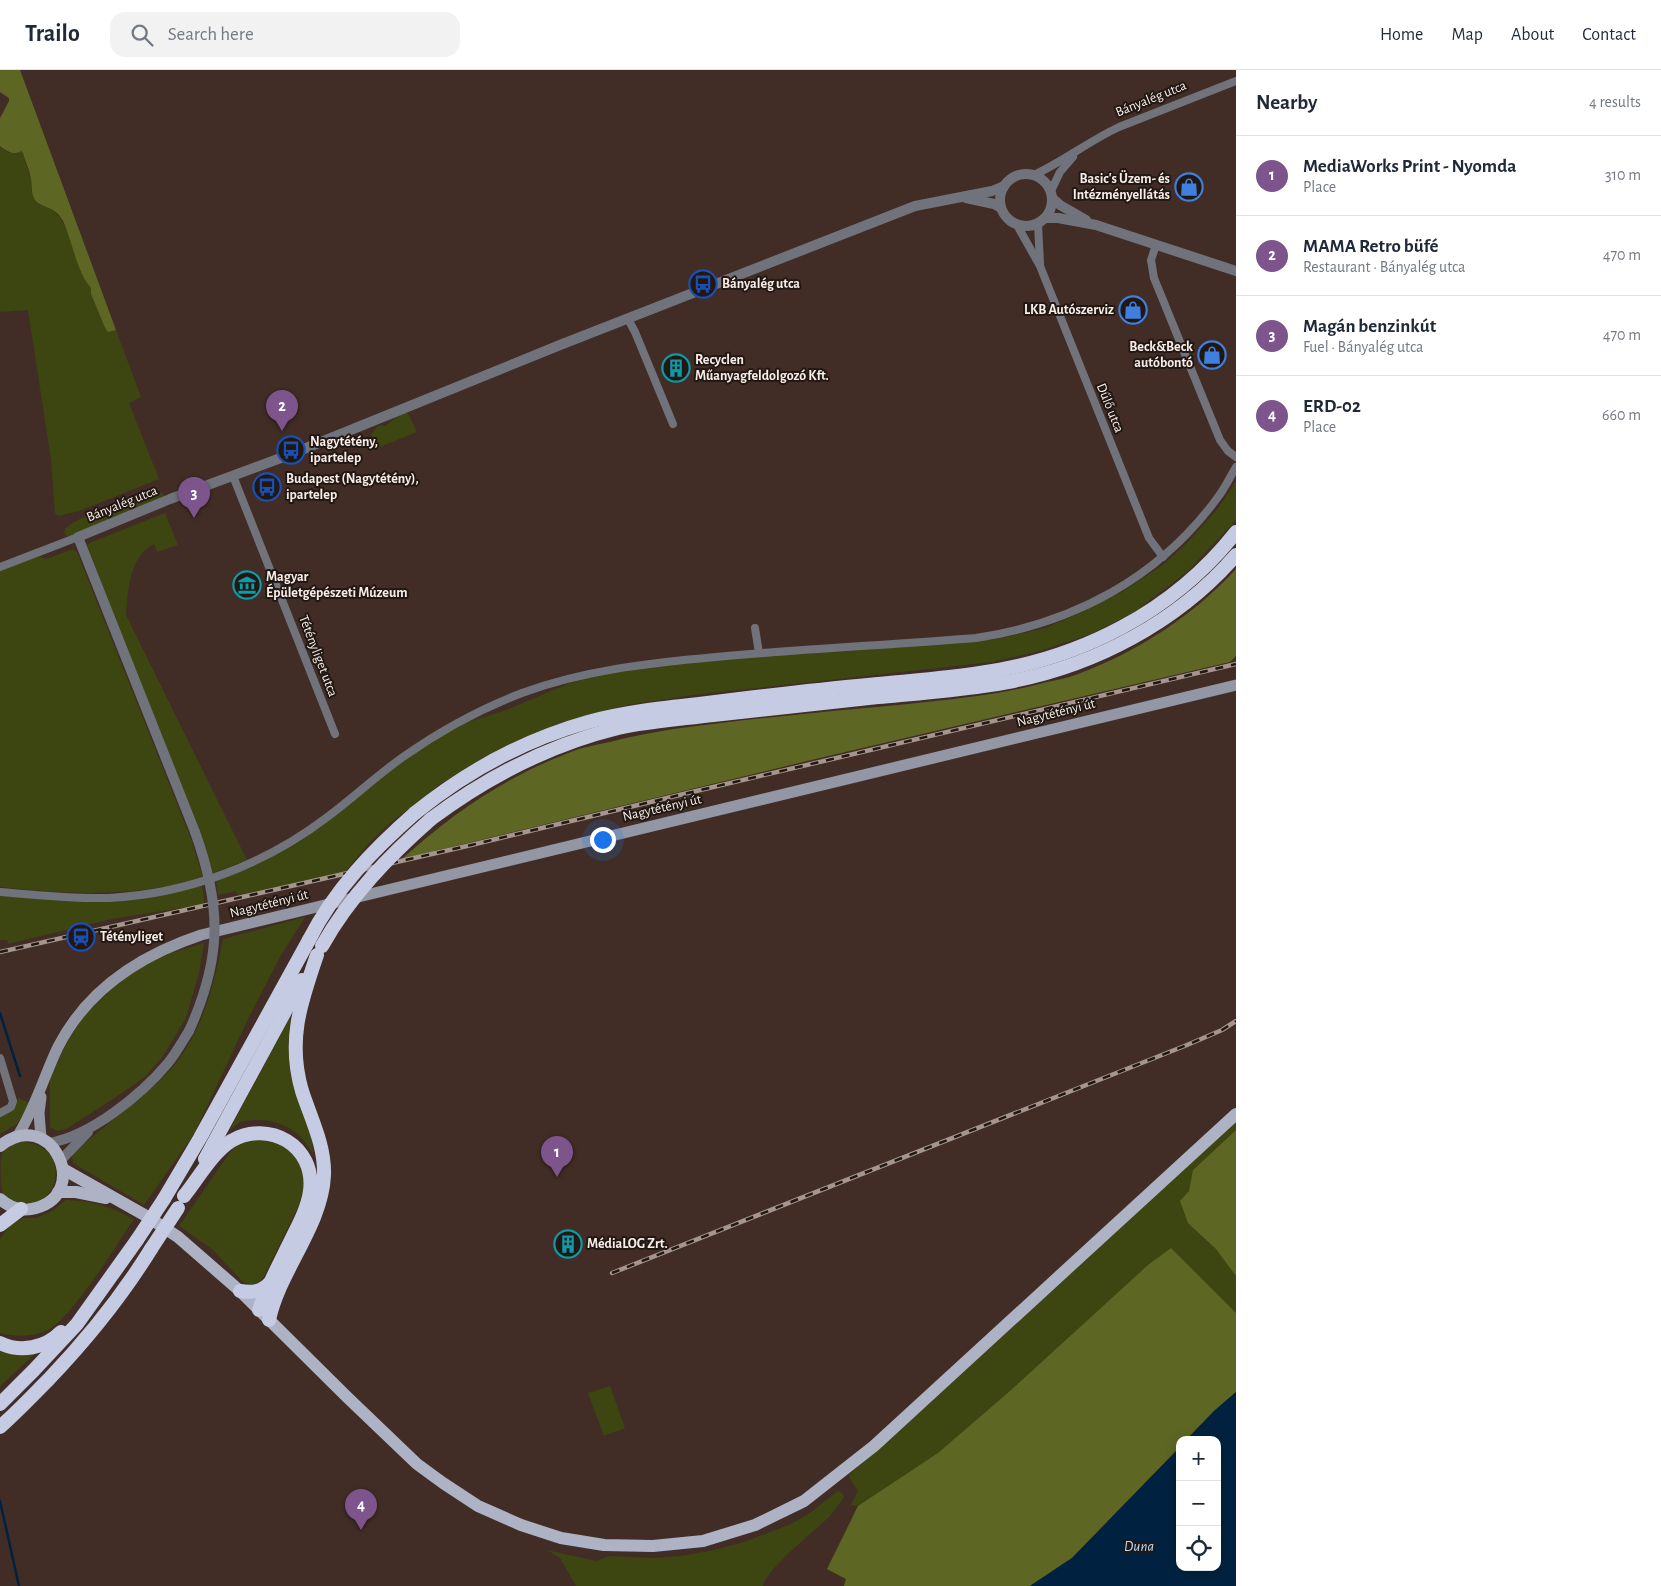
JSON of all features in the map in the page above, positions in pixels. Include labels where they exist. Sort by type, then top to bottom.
[{"type":"highway","points":[[0,1404],[58,1346],[77,1324],[164,1199],[200,1138],[325,910],[378,847],[415,813],[463,777],[541,737],[597,720],[665,708],[980,673],[1031,663],[1073,650],[1118,630],[1152,610],[1203,568],[1236,532]]},
{"type":"highway","points":[[181,1202],[319,950],[341,915],[379,868],[406,840],[473,789],[521,763],[557,747],[618,728],[812,704],[952,690],[1008,682],[1056,671],[1096,656],[1140,634],[1181,606],[1216,576],[1236,555]]},
{"type":"highway","points":[[264,1315],[276,1297],[317,1208],[324,1182],[321,1145],[302,1089],[296,1053],[300,1008],[319,950]]},
{"type":"highway","points":[[0,1427],[34,1394],[93,1330],[118,1299],[181,1202],[217,1153],[230,1142],[240,1137],[250,1134],[271,1134],[286,1140],[298,1149],[308,1166],[310,1192],[303,1215],[270,1282],[264,1289],[257,1292],[240,1291]]},
{"type":"highway","points":[[0,1224],[20,1210]]},
{"type":"highway","points":[[264,1315],[270,1282]]},
{"type":"highway","points":[[0,1343],[14,1348],[22,1348],[40,1346],[49,1342],[102,1290]]},
{"type":"main road","name":"Nagytétényi út","points":[[17,1136],[59,1045],[86,1006],[118,976],[137,963],[174,944],[202,935],[1236,685]]},
{"type":"main road","name":"Nagytétényi út","points":[[42,1085],[39,1113],[45,1141]]},
{"type":"main road","points":[[62,1164],[178,1237],[240,1291],[417,1464],[478,1506],[521,1525],[561,1538],[604,1545],[653,1546],[703,1541],[755,1525],[804,1501],[851,1466],[1236,1114]]},
{"type":"main road","points":[[0,1146],[17,1136],[29,1136],[45,1141],[54,1148],[62,1164],[61,1184],[58,1192],[54,1198],[42,1206],[20,1210],[0,1199]]},
{"type":"main road","points":[[58,1192],[76,1192],[118,1200]]},
{"type":"street","name":"Bányalég utca","points":[[0,567],[915,206],[992,190],[1004,186],[1008,181],[1021,175],[1034,175],[1119,127],[1236,81]]},
{"type":"street","name":"Bányalég utca","points":[[1042,221],[1052,205],[1051,194],[1060,172],[1079,149]]},
{"type":"street","points":[[1034,175],[1047,184],[1051,194],[1060,205],[1096,225]]},
{"type":"street","points":[[1001,208],[1001,193],[1004,186]]},
{"type":"street","name":"Bányalég utca","points":[[954,198],[980,201],[1001,208],[1006,218],[1017,225]]},
{"type":"street","points":[[1017,225],[1024,227],[1058,218],[1096,225],[1236,271]]},
{"type":"street","name":"Dűlő utca","points":[[1040,266],[1042,221]]},
{"type":"street","name":"Dűlő utca","points":[[1017,225],[1040,266],[1149,538],[1163,557]]},
{"type":"street","points":[[1156,245],[1151,260],[1154,278],[1220,440],[1228,451],[1236,457]]},
{"type":"street","points":[[628,318],[672,424]]},
{"type":"street","points":[[0,892],[75,898],[109,898],[180,888],[206,880],[256,860],[304,834],[325,820],[427,740],[515,696],[560,681],[599,671],[648,664],[759,653],[944,640],[1001,634],[1038,625],[1078,610],[1106,596],[1136,578],[1163,557],[1191,531],[1219,496],[1236,467]]},
{"type":"street","name":"Tétényliget utca","points":[[233,476],[335,734]]},
{"type":"street","points":[[45,1141],[74,1136],[98,1123],[130,1100],[168,1063],[189,1031],[206,989],[214,951],[216,929],[210,876],[195,832],[78,537]]},
{"type":"street","points":[[755,628],[759,653]]},
{"type":"street","points":[[0,1058],[13,1104],[11,1107],[0,1112]]},
{"type":"street","points":[[62,1164],[98,1123]]},
{"type":"green space","points":[[0,70],[20,70],[116,330],[108,332],[105,328],[91,294],[91,288],[78,265],[60,216],[51,209],[39,204],[34,198],[23,153],[21,151],[10,152],[0,146],[0,118],[9,98],[0,92]]},
{"type":"green space","points":[[0,146],[9,153],[21,151],[23,153],[31,177],[31,190],[40,205],[51,209],[66,227],[105,328],[108,332],[116,330],[141,397],[129,403],[159,479],[79,511],[58,516],[55,513],[51,460],[28,310],[0,312]]},
{"type":"green space","points":[[406,412],[417,432],[377,448],[371,434],[379,425],[385,426]]},
{"type":"green space","points":[[1236,481],[1236,520],[1188,571],[1133,613],[1091,634],[1040,651],[992,662],[694,695],[627,705],[554,725],[516,741],[439,785],[389,824],[369,843],[344,873],[238,895],[236,891],[218,895],[216,881],[250,868],[293,846],[323,825],[394,767],[433,741],[465,723],[506,710],[570,683],[602,675],[655,667],[771,655],[997,639],[1045,628],[1122,592],[1164,564],[1189,541],[1219,507]]},
{"type":"green space","points":[[162,493],[164,496],[69,537],[65,534],[64,530],[80,519],[107,508]]},
{"type":"green space","points":[[165,513],[178,545],[157,552],[154,544],[139,557],[131,575],[126,615],[247,860],[213,873],[87,545]]},
{"type":"green space","points":[[73,549],[77,552],[191,839],[203,877],[165,887],[124,892],[62,892],[0,887],[0,571],[38,556],[46,559]]},
{"type":"green space","points":[[1236,569],[1236,656],[1230,662],[807,761],[402,859],[422,841],[485,795],[530,770],[583,748],[648,733],[687,727],[978,696],[1074,675],[1122,655],[1163,631],[1201,602]]},
{"type":"green space","points":[[202,886],[205,905],[197,909],[194,906],[112,919],[8,944],[7,940],[0,940],[0,895],[86,902],[121,901],[146,898]]},
{"type":"green space","points":[[305,917],[280,957],[249,1017],[194,1134],[144,1205],[73,1163],[72,1154],[161,1079],[186,1049],[207,1004],[223,939]]},
{"type":"green space","points":[[204,943],[199,973],[186,1018],[163,1056],[145,1077],[66,1129],[57,1131],[50,1127],[50,1079],[68,1040],[87,1012],[129,973],[171,953]]},
{"type":"green space","points":[[291,1015],[288,1046],[292,1074],[312,1136],[313,1154],[297,1134],[284,1125],[259,1120],[246,1121],[239,1123],[229,1131]]},
{"type":"green space","points":[[18,1098],[31,1103],[17,1124],[0,1134],[0,1116],[12,1109]]},
{"type":"green space","points":[[1236,1122],[1236,1130],[1193,1170],[1236,1146],[1236,1392],[1190,1436],[1176,1436],[1176,1451],[1030,1586],[844,1586],[846,1579],[827,1569],[858,1506],[851,1505],[858,1491],[849,1477],[851,1473],[929,1404]]},
{"type":"green space","points":[[1236,1130],[1236,1276],[1216,1249],[1188,1223],[1180,1201],[1189,1191],[1193,1170]]},
{"type":"green space","points":[[265,1137],[293,1152],[302,1166],[305,1183],[299,1205],[263,1278],[258,1283],[252,1285],[242,1281],[212,1249],[179,1226],[233,1148],[250,1138]]},
{"type":"green space","points":[[22,1142],[38,1146],[49,1154],[55,1165],[52,1189],[44,1198],[33,1203],[12,1201],[2,1191],[2,1153],[11,1146]]},
{"type":"green space","points":[[66,1200],[101,1205],[134,1219],[93,1280],[56,1324],[46,1331],[29,1335],[17,1336],[0,1333],[0,1239],[10,1225],[23,1218],[36,1218],[52,1211]]},
{"type":"green space","points":[[1171,1248],[1236,1313],[1236,1392],[1190,1436],[1176,1436],[1176,1451],[1072,1558],[1030,1586],[844,1586],[846,1579],[827,1569],[858,1506],[938,1453],[1010,1391],[1148,1265]]},
{"type":"green space","points":[[0,1349],[38,1351],[0,1386]]},
{"type":"green space","points":[[610,1386],[625,1428],[604,1436],[588,1393]]},
{"type":"green space","points":[[838,1491],[844,1497],[832,1514],[782,1560],[766,1579],[763,1586],[576,1586],[560,1558],[547,1550],[596,1561],[609,1556],[653,1558],[681,1556],[714,1550],[744,1542],[791,1524],[808,1514]]},
{"type":"water","name":"Duna","points":[[1236,1392],[1236,1586],[1030,1586],[1072,1558],[1176,1451],[1176,1571],[1221,1571],[1221,1436],[1190,1436]]},
{"type":"waterway","points":[[0,1013],[20,1076]]},
{"type":"waterway","points":[[0,1501],[19,1586]]},
{"type":"railway","points":[[0,952],[467,846],[1236,664]]},
{"type":"railway","points":[[612,1273],[1187,1045],[1222,1030],[1236,1021]]},
{"type":"place","name":"Basic's Üzem- és Intézményellátás","points":[[1189,187]]},
{"type":"place","name":"Bányalég utca","points":[[703,284]]},
{"type":"place","name":"LKB Autószerviz","points":[[1133,310]]},
{"type":"place","name":"Beck&Beck autóbontó","points":[[1212,355]]},
{"type":"place","name":"Recyclen Műanyagfeldolgozó Kft.","points":[[676,368]]},
{"type":"place","name":"MAMA Retro büfé","points":[[282,431]]},
{"type":"place","name":"Nagytétény, ipartelep","points":[[291,450]]},
{"type":"place","name":"Budapest (Nagytétény), ipartelep","points":[[267,487]]},
{"type":"place","name":"Magán benzinkút","points":[[194,518]]},
{"type":"place","name":"Magyar Épületgépészeti Múzeum","points":[[247,585]]},
{"type":"place","name":"Tétényliget","points":[[81,937]]},
{"type":"place","name":"MediaWorks Print - Nyomda","points":[[557,1177]]},
{"type":"place","name":"MédiaLOG Zrt.","points":[[568,1244]]},
{"type":"place","name":"ERD-02","points":[[361,1530]]}]
